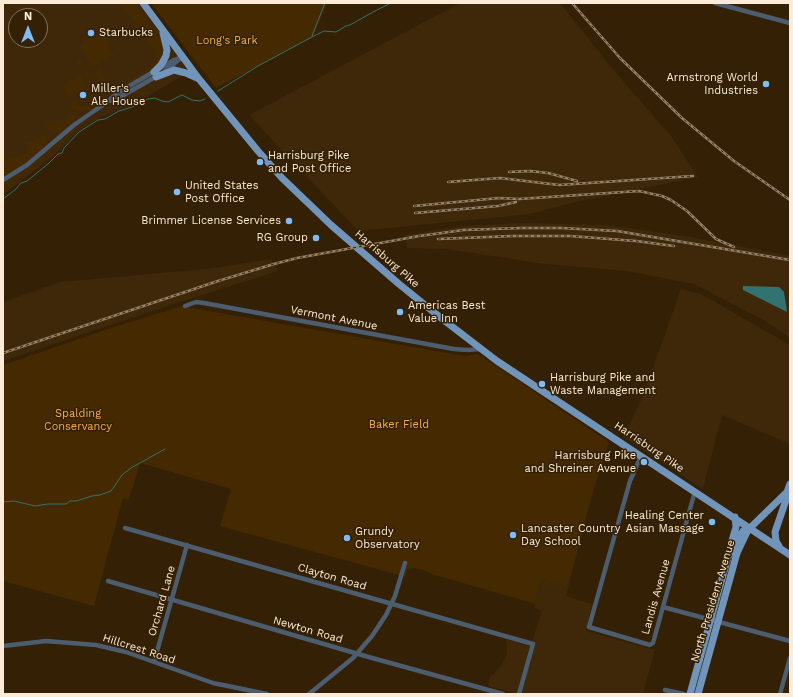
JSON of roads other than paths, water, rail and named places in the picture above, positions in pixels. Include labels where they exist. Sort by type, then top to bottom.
[{"type":"main road","name":"Harrisburg Pike","points":[[143,3],[199,79],[282,178],[309,205],[414,296],[481,349],[790,555]]},
{"type":"main road","points":[[155,74],[165,60],[167,54],[162,29]]},
{"type":"main road","points":[[155,74],[174,70],[186,73],[199,79]]},
{"type":"main road","points":[[780,548],[776,541],[775,532],[790,484]]},
{"type":"main road","points":[[750,528],[787,492]]},
{"type":"main road","points":[[728,557],[736,527],[735,517]]},
{"type":"main road","name":"North President Avenue","points":[[690,694],[728,557],[738,537],[743,531],[750,528]]},
{"type":"main road","name":"North President Avenue","points":[[698,694],[737,553],[750,528]]},
{"type":"street","points":[[715,3],[790,23]]},
{"type":"street","points":[[3,180],[27,165],[74,125],[119,92],[176,63],[182,57]]},
{"type":"street","name":"Vermont Avenue","points":[[185,306],[196,302],[204,303],[454,349],[481,349]]},
{"type":"street","name":"Landis Avenue","points":[[641,456],[630,481],[589,626],[651,644],[663,607],[695,491]]},
{"type":"street","name":"Clayton Road","points":[[125,528],[533,644],[519,694]]},
{"type":"street","name":"Orchard Lane","points":[[154,662],[186,545]]},
{"type":"street","points":[[309,694],[342,668],[358,653],[380,626],[396,596],[405,563]]},
{"type":"street","name":"Newton Road","points":[[108,581],[503,694]]},
{"type":"street","points":[[663,607],[790,641]]},
{"type":"street","name":"Hillcrest Road","points":[[3,646],[46,641],[83,643],[110,647],[213,683],[267,694]]},
{"type":"street","points":[[780,694],[790,658]]},
{"type":"street","points":[[665,690],[684,694]]},
{"type":"water","points":[[743,286],[779,287],[784,292],[787,312],[743,290]]},
{"type":"waterway","points":[[312,36],[325,3]]},
{"type":"waterway","points":[[218,91],[258,66],[312,37],[324,31],[336,32],[391,3]]},
{"type":"waterway","points":[[3,199],[21,183],[27,181],[58,154],[62,153],[64,148],[79,132],[98,120],[105,119],[119,111],[132,107],[148,99],[155,98],[168,102],[182,95],[192,100],[200,101],[205,99]]},
{"type":"waterway","points":[[3,502],[14,501],[35,506],[66,504],[70,501],[100,495],[111,491],[122,475],[131,468],[165,449]]},
{"type":"railway","points":[[572,3],[620,58],[682,118],[734,161],[790,200]]},
{"type":"railway","points":[[509,172],[530,171],[548,173],[577,181]]},
{"type":"railway","points":[[448,182],[500,178],[559,185],[693,176]]},
{"type":"railway","points":[[414,206],[499,198],[519,199],[639,191],[662,196],[671,200],[687,211],[716,239],[734,247]]},
{"type":"railway","points":[[415,213],[498,206],[516,202]]},
{"type":"railway","points":[[3,353],[218,281],[274,264],[297,258],[419,236],[463,230],[561,228],[617,231],[790,260]]},
{"type":"railway","points":[[438,239],[513,236],[570,236],[636,241],[674,246]]},
{"type":"place","name":"Starbucks","points":[[91,33]]},
{"type":"place","name":"Armstrong World Industries","points":[[766,84]]},
{"type":"place","name":"Miller's Ale House","points":[[83,95]]},
{"type":"place","name":"Harrisburg Pike and Post Office","points":[[260,162]]},
{"type":"place","name":"United States Post Office","points":[[177,192]]},
{"type":"place","name":"Brimmer License Services","points":[[289,221]]},
{"type":"place","name":"RG Group","points":[[316,238]]},
{"type":"place","name":"Americas Best Value Inn","points":[[400,312]]},
{"type":"place","name":"Harrisburg Pike and Waste Management","points":[[542,384]]},
{"type":"place","name":"Harrisburg Pike and Shreiner Avenue","points":[[644,462]]},
{"type":"place","name":"Healing Center Asian Massage","points":[[712,522]]},
{"type":"place","name":"Lancaster Country Day School","points":[[513,535]]},
{"type":"place","name":"Grundy Observatory","points":[[347,538]]},
{"type":"park label","name":"Long's Park","points":[[227,41]]},
{"type":"park label","name":"Spalding Conservancy","points":[[78,420]]},
{"type":"park label","name":"Baker Field","points":[[399,425]]}]
